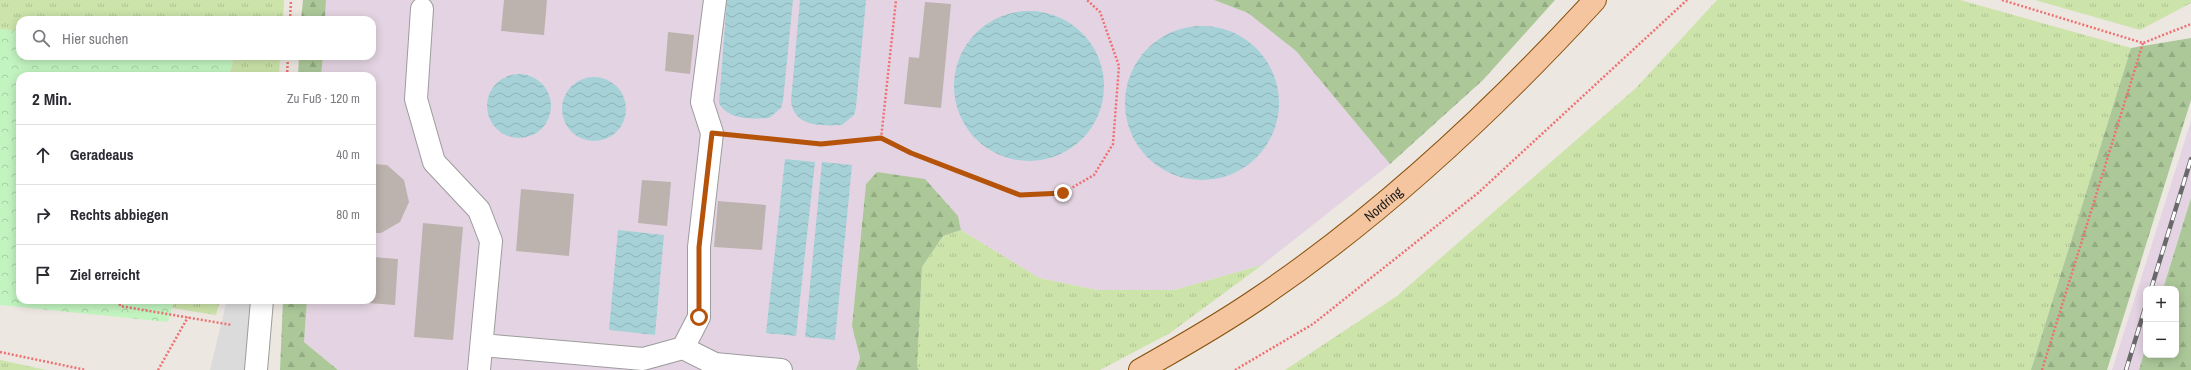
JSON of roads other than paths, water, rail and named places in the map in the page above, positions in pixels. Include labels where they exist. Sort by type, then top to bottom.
[{"type":"main road","name":"Nordring","points":[[1140,370],[1259,298],[1340,239],[1421,172],[1519,78],[1595,0]]},
{"type":"lane","points":[[683,348],[699,317],[699,247],[712,133],[702,102],[715,0]]},
{"type":"lane","points":[[422,9],[416,99],[434,162],[479,210],[491,241],[479,370]]},
{"type":"lane","points":[[256,370],[258,330],[261,304]]},
{"type":"lane","points":[[482,345],[643,358],[683,348],[715,364],[781,370]]},
{"type":"water","points":[[727,0],[793,0],[783,101],[781,108],[769,118],[748,118],[734,115],[723,109],[719,103]]},
{"type":"water","points":[[800,0],[866,0],[856,107],[854,115],[842,125],[817,125],[810,123],[797,116],[793,110],[791,101]]},
{"type":"water","points":[[1022,11],[1036,11],[1051,14],[1064,20],[1077,28],[1087,38],[1101,64],[1104,86],[1103,101],[1098,115],[1087,134],[1077,144],[1051,158],[1036,161],[1022,161],[1007,158],[994,152],[981,144],[971,134],[957,108],[954,93],[954,79],[957,64],[963,51],[971,38],[981,28],[1007,14]]},
{"type":"water","points":[[1202,26],[1217,28],[1238,35],[1245,39],[1261,54],[1266,60],[1273,74],[1279,103],[1277,118],[1270,139],[1266,146],[1251,162],[1245,167],[1231,174],[1202,180],[1187,178],[1166,171],[1159,167],[1143,152],[1138,146],[1131,132],[1125,103],[1127,88],[1134,67],[1138,60],[1153,44],[1159,39],[1173,32]]},
{"type":"water","points":[[519,74],[531,77],[542,83],[548,94],[551,106],[548,118],[542,129],[531,135],[519,138],[507,135],[496,129],[490,118],[487,106],[490,94],[496,83],[507,77]]},
{"type":"water","points":[[594,77],[612,83],[620,91],[626,109],[620,127],[612,135],[594,141],[576,135],[568,127],[562,109],[568,91],[576,83]]},
{"type":"water","points":[[785,159],[815,162],[796,336],[766,333]]},
{"type":"water","points":[[822,162],[852,165],[835,340],[805,337]]},
{"type":"water","points":[[618,230],[664,235],[655,335],[609,330]]},
{"type":"railway","points":[[2152,286],[2191,159]]},
{"type":"railway","points":[[2126,370],[2143,315]]}]
